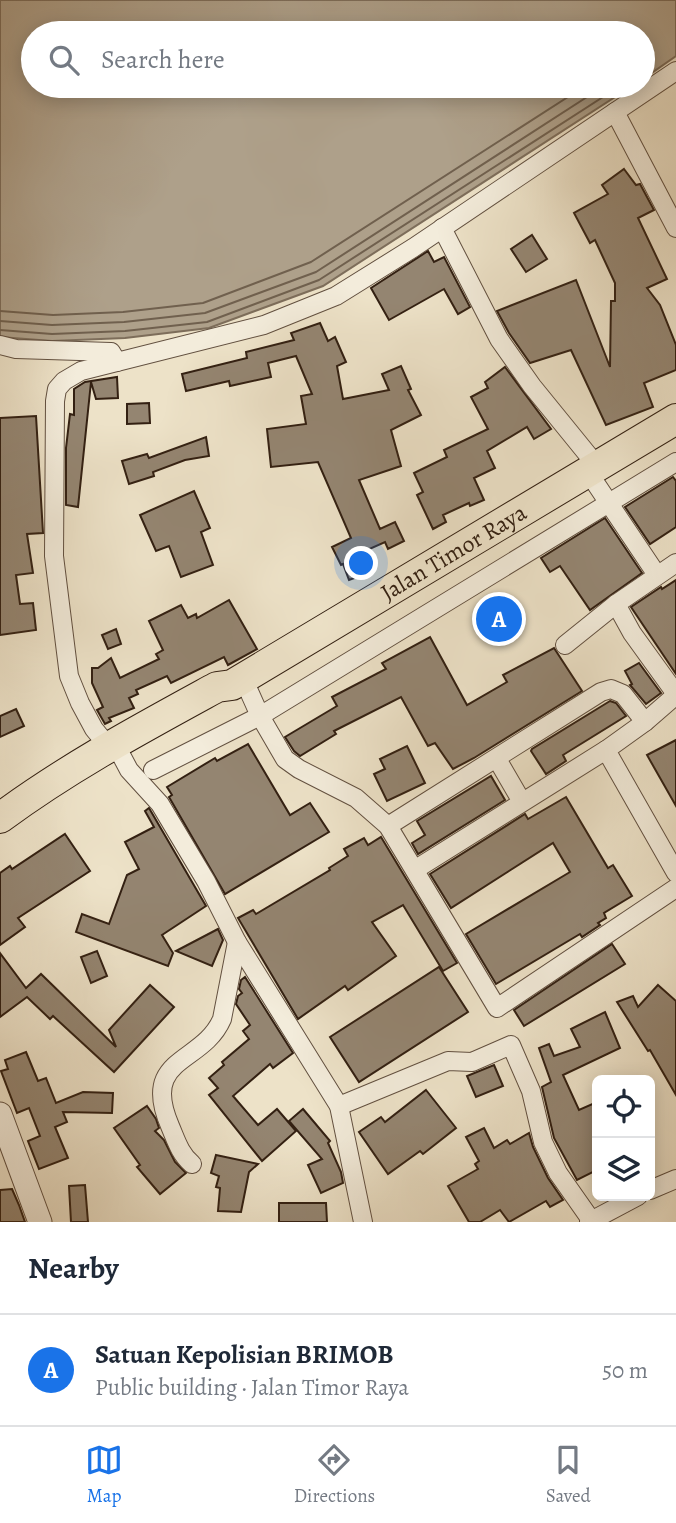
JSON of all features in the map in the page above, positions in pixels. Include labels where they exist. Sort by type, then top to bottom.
[{"type":"highway","name":"Jalan Timor Raya","points":[[0,818],[42,787],[223,698],[237,681],[676,419]]},
{"type":"highway","name":"Jalan Timor Raya","points":[[0,839],[114,750]]},
{"type":"street","points":[[655,85],[676,71]]},
{"type":"street","points":[[363,1222],[339,1106],[237,942],[160,804],[89,721],[69,676],[54,556],[57,389],[64,381],[81,371],[264,325],[337,296],[636,98]]},
{"type":"street","points":[[615,112],[676,228]]},
{"type":"street","points":[[442,228],[499,340],[592,469],[657,575]]},
{"type":"street","points":[[8,347],[111,352],[117,362]]},
{"type":"street","points":[[153,770],[260,716],[676,462]]},
{"type":"street","points":[[565,645],[616,604],[676,563]]},
{"type":"street","points":[[416,869],[606,750],[646,722],[676,695],[632,633],[616,604]]},
{"type":"street","points":[[237,681],[285,759],[356,798],[388,826],[497,1008],[676,888]]},
{"type":"street","points":[[388,826],[601,692],[611,689],[623,694],[646,722]]},
{"type":"street","points":[[606,750],[676,873]]},
{"type":"street","points":[[497,759],[522,802]]},
{"type":"street","points":[[192,1164],[180,1150],[163,1111],[164,1083],[168,1072],[177,1062],[209,1040],[219,1028],[237,942]]},
{"type":"street","points":[[339,1106],[448,1061],[472,1062],[511,1045],[531,1091],[543,1142],[558,1173],[590,1221],[628,1201]]},
{"type":"street","points":[[0,1114],[40,1222]]},
{"type":"street","points":[[655,1188],[676,1179]]},
{"type":"water","points":[[0,0],[676,0],[676,56],[655,71],[655,21],[21,21],[21,98],[613,98],[323,286],[209,328],[125,338],[52,341],[0,337]]},
{"type":"building","points":[[624,169],[636,185],[640,184],[654,210],[638,218],[667,279],[647,288],[660,305],[676,345],[676,370],[644,383],[653,407],[606,425],[571,350],[530,363],[497,311],[576,280],[610,367],[611,301],[615,301],[615,283],[595,240],[590,243],[574,213],[608,194],[602,185]]},
{"type":"building","points":[[532,235],[547,259],[526,272],[511,249]]},
{"type":"building","points":[[428,251],[434,262],[444,257],[470,307],[458,314],[444,289],[389,320],[371,288]]},
{"type":"building","points":[[320,323],[328,341],[335,337],[346,362],[337,366],[343,399],[389,390],[382,374],[401,366],[411,389],[408,390],[421,415],[391,430],[401,466],[359,480],[380,529],[395,522],[404,541],[388,549],[385,542],[358,554],[366,574],[349,580],[332,547],[351,538],[318,462],[271,467],[267,429],[306,424],[301,396],[312,394],[296,356],[268,363],[271,377],[230,386],[229,381],[186,391],[182,374],[247,358],[246,352],[294,340],[291,333]]},
{"type":"building","points":[[505,367],[551,429],[534,439],[527,427],[487,451],[495,468],[474,478],[484,500],[470,506],[469,503],[443,515],[446,522],[433,529],[417,495],[423,492],[414,473],[447,457],[444,450],[488,429],[471,397],[488,388],[485,382]]},
{"type":"building","points":[[117,377],[118,398],[96,399],[91,382],[78,507],[66,505],[66,448],[70,414],[74,415],[74,389],[85,382]]},
{"type":"building","points":[[149,403],[150,423],[127,424],[127,404]]},
{"type":"building","points":[[36,416],[43,533],[27,534],[33,573],[16,575],[20,604],[33,603],[36,630],[0,635],[0,418]]},
{"type":"building","points":[[206,437],[209,456],[185,460],[153,472],[154,476],[129,484],[122,461],[147,454],[149,458]]},
{"type":"building","points":[[673,477],[676,481],[676,527],[650,544],[625,507]]},
{"type":"building","points":[[194,491],[210,528],[201,532],[213,565],[181,577],[169,546],[156,551],[140,515]]},
{"type":"building","points":[[605,518],[642,573],[590,610],[560,566],[550,572],[541,558]]},
{"type":"building","points":[[676,580],[676,674],[631,607]]},
{"type":"building","points":[[229,600],[257,649],[228,665],[224,657],[171,683],[167,676],[136,690],[138,694],[129,698],[134,708],[109,718],[111,721],[105,724],[97,710],[103,707],[92,683],[92,668],[98,668],[111,658],[120,678],[159,659],[156,654],[163,650],[149,621],[181,605],[188,618],[196,614],[197,618]]},
{"type":"building","points":[[116,629],[121,644],[108,649],[102,635]]},
{"type":"building","points":[[430,637],[467,705],[507,682],[503,675],[554,648],[582,691],[453,769],[435,743],[428,746],[401,697],[334,731],[336,734],[300,756],[294,751],[285,737],[337,706],[332,697],[386,669],[382,663]]},
{"type":"building","points":[[639,663],[661,693],[646,704],[630,685],[632,684],[625,671]]},
{"type":"building","points":[[610,701],[616,703],[626,716],[563,755],[566,761],[546,774],[532,749]]},
{"type":"building","points":[[16,709],[24,726],[0,737],[0,716]]},
{"type":"building","points":[[676,740],[676,806],[647,755]]},
{"type":"building","points":[[248,744],[290,815],[310,803],[329,832],[225,894],[169,797],[172,795],[167,787],[215,758],[217,761]]},
{"type":"building","points":[[407,746],[425,783],[387,801],[374,774],[385,769],[380,759]]},
{"type":"building","points":[[491,776],[505,800],[418,854],[412,843],[425,835],[417,821]]},
{"type":"building","points":[[566,797],[608,868],[613,865],[632,896],[604,913],[606,918],[598,923],[600,925],[582,937],[580,934],[496,984],[466,934],[570,872],[553,843],[451,908],[430,874],[525,814],[528,819]]},
{"type":"building","points":[[149,808],[206,906],[162,935],[173,953],[168,966],[76,932],[82,914],[109,924],[127,875],[139,869],[125,842],[154,827],[145,811]]},
{"type":"building","points":[[65,834],[90,871],[18,918],[25,927],[0,945],[0,873],[10,866],[12,869]]},
{"type":"building","points":[[381,837],[457,963],[443,971],[403,905],[372,922],[396,956],[348,990],[345,986],[298,1019],[238,918],[253,910],[256,914],[330,870],[329,868],[348,856],[344,849],[364,838],[368,845]]},
{"type":"building","points":[[218,929],[223,940],[212,966],[176,951]]},
{"type":"building","points":[[612,944],[625,964],[524,1026],[514,1010]]},
{"type":"building","points":[[97,951],[107,976],[91,983],[81,957]]},
{"type":"building","points":[[0,953],[26,988],[41,974],[116,1047],[109,1030],[150,985],[174,1007],[114,1072],[53,1016],[50,1019],[27,997],[0,1017]]},
{"type":"building","points":[[439,967],[468,1012],[359,1082],[330,1037]]},
{"type":"building","points":[[245,977],[293,1053],[273,1068],[270,1064],[233,1096],[258,1125],[277,1109],[296,1131],[262,1161],[209,1095],[218,1088],[209,1078],[224,1065],[222,1062],[249,1039],[243,1031],[250,1025],[236,1004],[242,993],[239,989],[241,980]]},
{"type":"building","points":[[658,985],[676,1001],[676,1095],[650,1050],[648,1051],[617,1002],[633,996],[638,1007]]},
{"type":"building","points":[[605,1012],[620,1048],[563,1075],[579,1110],[592,1104],[592,1172],[577,1180],[554,1138],[542,1087],[551,1082],[539,1048],[549,1044],[554,1056],[580,1047],[571,1029]]},
{"type":"building","points":[[26,1052],[38,1081],[46,1078],[56,1103],[83,1092],[113,1093],[112,1113],[63,1112],[67,1122],[55,1127],[68,1158],[39,1169],[28,1141],[40,1136],[29,1108],[17,1113],[1,1071],[8,1069],[5,1060]]},
{"type":"building","points":[[494,1065],[503,1086],[476,1097],[467,1076]]},
{"type":"building","points":[[426,1090],[456,1128],[423,1154],[420,1151],[388,1174],[359,1132],[381,1117],[385,1122]]},
{"type":"building","points":[[147,1106],[159,1128],[155,1131],[164,1140],[175,1162],[186,1173],[160,1194],[137,1167],[140,1165],[114,1128]]},
{"type":"building","points":[[303,1109],[330,1141],[328,1143],[341,1172],[343,1183],[321,1193],[308,1165],[322,1159],[289,1121]]},
{"type":"building","points":[[484,1128],[494,1148],[507,1140],[510,1144],[529,1133],[548,1178],[563,1200],[550,1207],[546,1201],[509,1222],[500,1210],[480,1222],[469,1222],[448,1186],[478,1169],[475,1164],[479,1161],[466,1137]]},
{"type":"building","points":[[216,1155],[258,1164],[249,1172],[241,1212],[218,1211],[220,1188],[216,1187],[219,1176],[211,1173]]},
{"type":"building","points":[[85,1185],[88,1222],[71,1222],[69,1186]]},
{"type":"building","points":[[12,1189],[25,1222],[0,1222],[0,1190]]},
{"type":"building","points":[[279,1203],[326,1203],[327,1222],[279,1222]]},
{"type":"place","name":"Satuan Kepolisian BRIMOB","points":[[499,619]]}]
